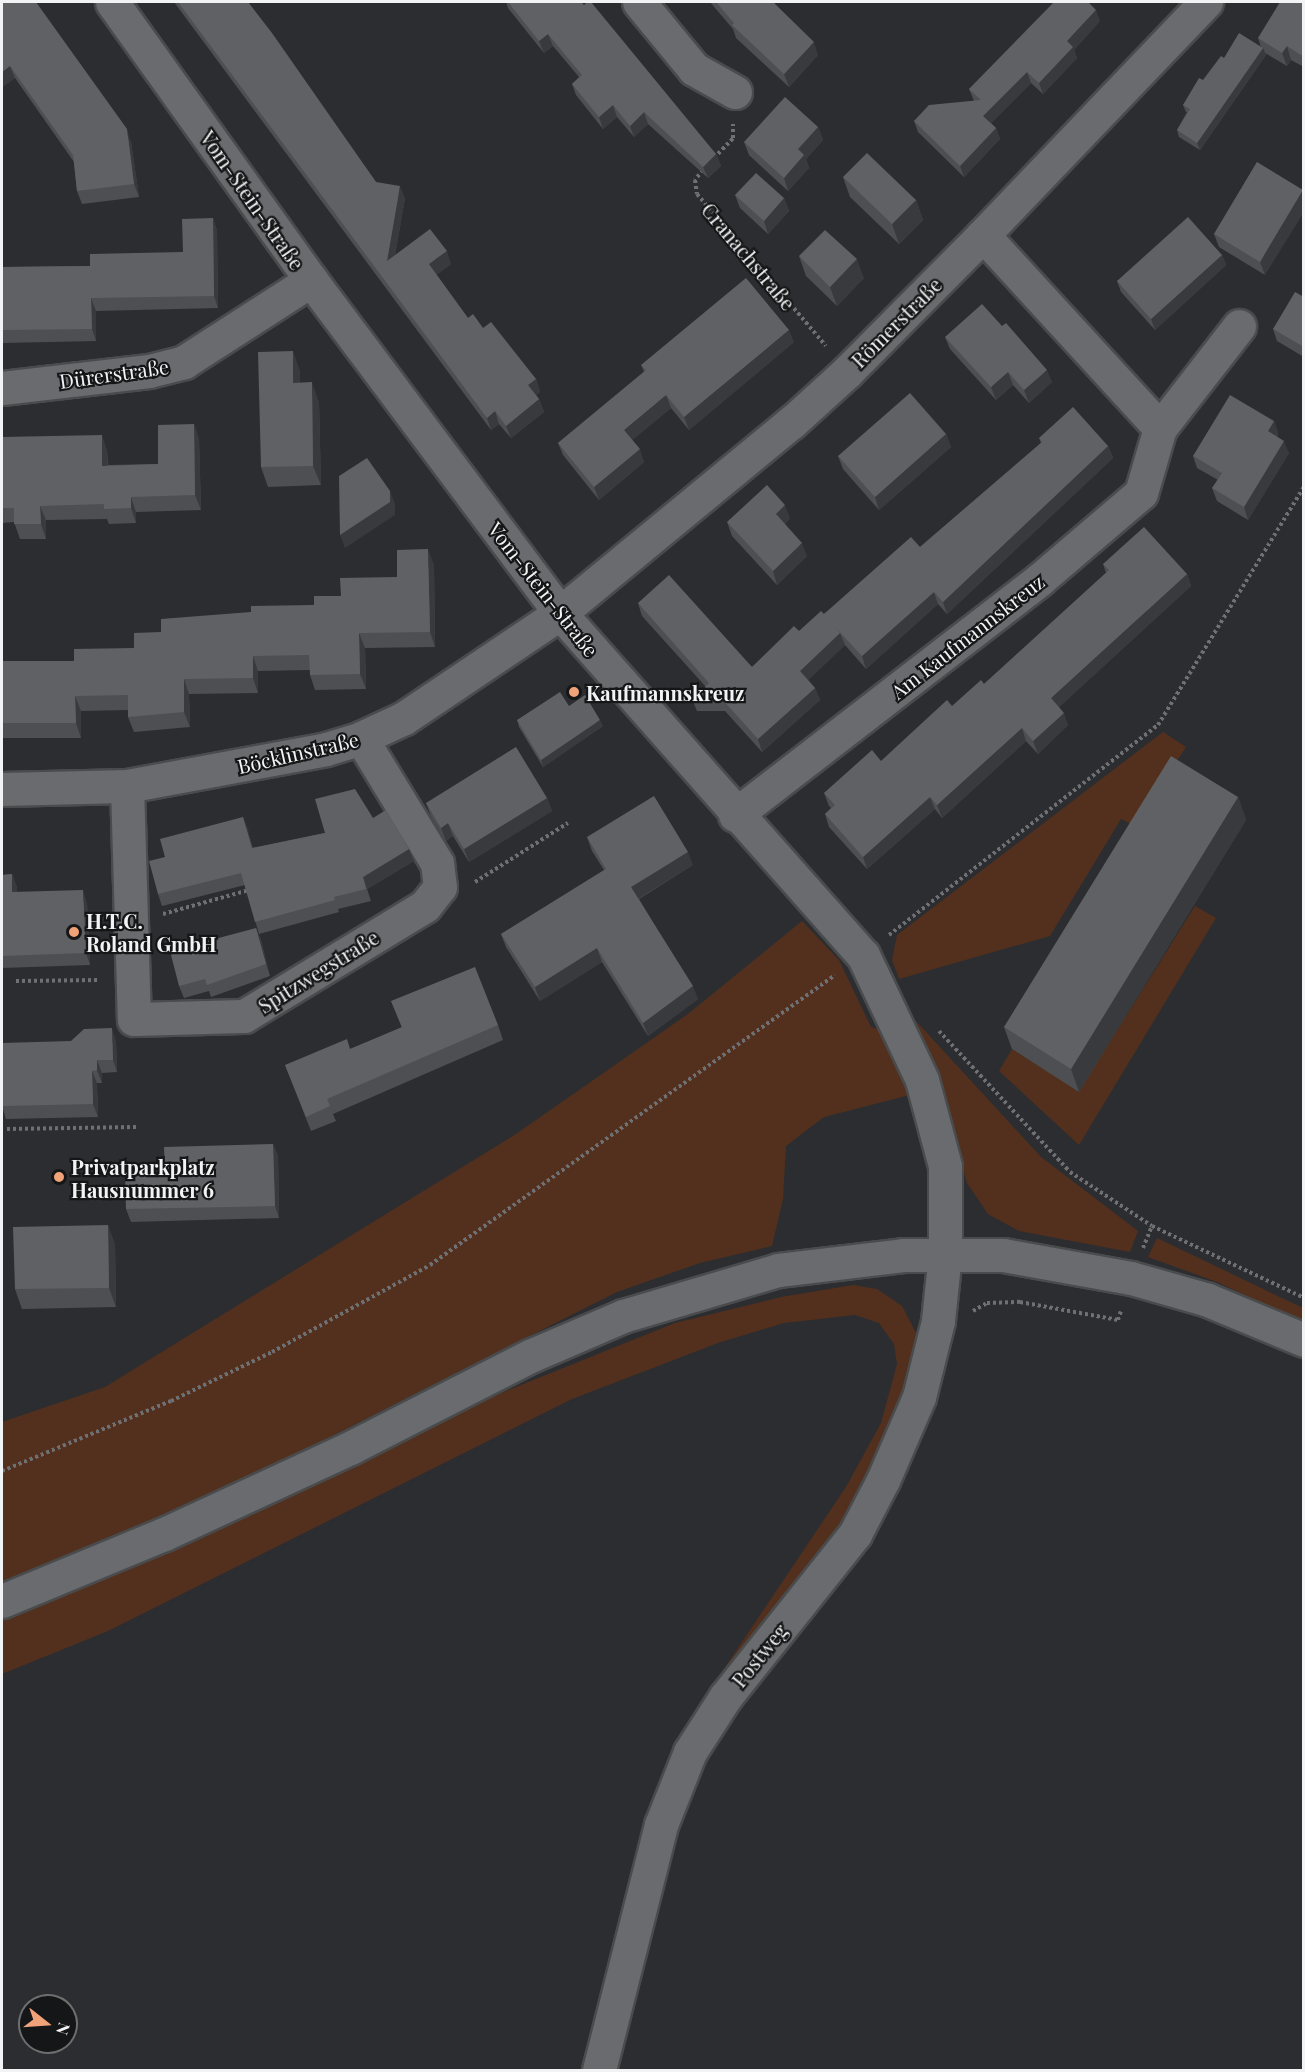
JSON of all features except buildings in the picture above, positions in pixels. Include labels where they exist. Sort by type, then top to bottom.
[{"type":"street","name":"Vom-Stein-Straße","points":[[112,2],[310,280],[560,613],[735,815],[863,955],[895,997],[922,1080],[945,1166],[945,1254]]},
{"type":"street","points":[[639,2],[694,69],[735,92]]},
{"type":"street","name":"Römerstraße","points":[[560,613],[847,372],[983,235],[1206,2]]},
{"type":"street","points":[[983,235],[1160,428]]},
{"type":"street","name":"Dürerstraße","points":[[2,388],[149,371],[184,362],[216,344],[310,280]]},
{"type":"street","name":"Am Kaufmannskreuz","points":[[735,815],[1092,538],[1141,493],[1160,428],[1239,326]]},
{"type":"street","name":"Böcklinstraße","points":[[2,789],[127,786],[287,757],[361,738],[404,718],[560,613]]},
{"type":"street","name":"Spitzwegstraße","points":[[127,786],[134,1019],[244,1016],[430,902],[440,887],[437,862],[361,738]]},
{"type":"street","name":"Postweg","points":[[599,2070],[661,1826],[690,1752],[726,1696],[855,1534],[883,1480],[919,1396],[938,1321],[945,1254]]},
{"type":"street","points":[[2,1601],[185,1524],[350,1448],[530,1356],[623,1316],[778,1270],[891,1256],[1003,1255],[1131,1278],[1208,1300],[1304,1340]]},
{"type":"path","points":[[711,160],[733,138],[735,92]]},
{"type":"path","name":"Cranachstraße","points":[[705,168],[695,180],[697,194],[847,372]]},
{"type":"path","points":[[2,1471],[171,1401],[272,1352],[430,1264],[863,955],[1158,725],[1304,487]]},
{"type":"path","points":[[470,886],[568,823]]},
{"type":"path","points":[[131,923],[255,889]]},
{"type":"path","points":[[16,981],[132,979]]},
{"type":"path","points":[[895,997],[1070,1172],[1152,1226],[1304,1298]]},
{"type":"path","points":[[7,1129],[136,1127]]},
{"type":"shaded area","points":[[1163,732],[1186,747],[1135,826],[1121,819],[1050,936],[899,979],[892,960],[897,935]]},
{"type":"shaded area","points":[[1195,906],[1216,918],[1079,1145],[999,1071],[1012,1049],[1079,1091]]},
{"type":"shaded area","points":[[802,921],[839,960],[871,1027],[886,1031],[910,1095],[824,1117],[786,1146],[783,1199],[772,1246],[700,1263],[617,1292],[255,1475],[2,1584],[2,1422],[105,1387],[516,1134],[688,1014]]},
{"type":"shaded area","points":[[916,1021],[1041,1157],[1138,1231],[1130,1252],[1019,1231],[988,1214],[967,1183],[942,1092]]},
{"type":"shaded area","points":[[1157,1238],[1303,1308],[1303,1323],[1217,1282],[1148,1257]]},
{"type":"shaded area","points":[[853,1285],[877,1289],[902,1306],[916,1333],[915,1365],[894,1423],[853,1506],[680,1749],[699,1706],[846,1487],[881,1423],[897,1364],[894,1344],[879,1323],[855,1315],[784,1323],[718,1343],[572,1399],[108,1631],[2,1674],[2,1621],[318,1482],[489,1398],[675,1323],[781,1297]]},
{"type":"place","name":"Kaufmannskreuz","points":[[574,692]]},
{"type":"place","name":"H.T.C. Roland GmbH","points":[[74,932]]},
{"type":"place","name":"Privatparkplatz Hausnummer 6","points":[[59,1177]]}]
